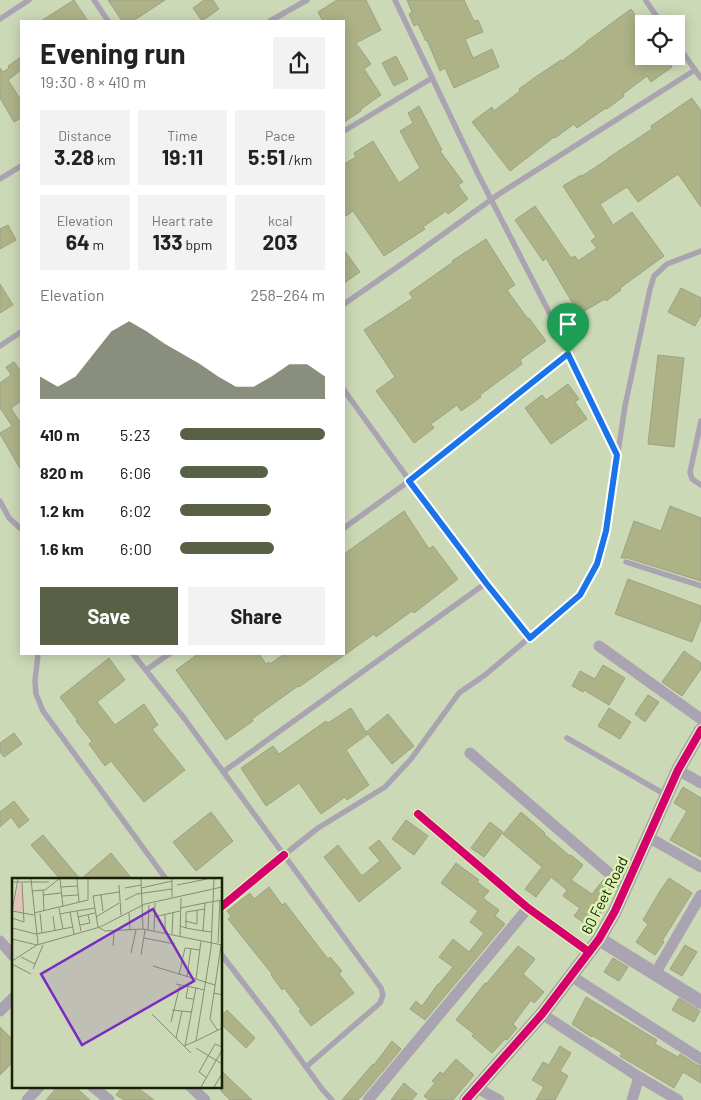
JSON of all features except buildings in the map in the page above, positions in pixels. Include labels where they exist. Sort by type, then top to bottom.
[{"type":"street","points":[[599,646],[701,719]]},
{"type":"street","name":"60 Feet Road","points":[[466,1100],[542,1014],[598,939],[626,887],[678,770],[701,730]]},
{"type":"street","points":[[470,753],[626,887]]},
{"type":"street","points":[[678,770],[701,783]]},
{"type":"street","points":[[418,814],[528,908],[588,952]]},
{"type":"street","points":[[648,837],[701,867]]},
{"type":"street","points":[[222,906],[284,855]]},
{"type":"street","points":[[655,974],[701,895]]},
{"type":"street","points":[[368,1100],[528,908]]},
{"type":"street","points":[[598,939],[701,1002]]},
{"type":"street","points":[[0,941],[12,955]]},
{"type":"street","points":[[571,976],[701,1059]]},
{"type":"street","points":[[0,1012],[12,999]]},
{"type":"street","points":[[542,1014],[678,1100]]},
{"type":"street","points":[[632,1100],[639,1077]]},
{"type":"street","points":[[27,1100],[38,1088]]},
{"type":"street","points":[[94,1088],[109,1100]]},
{"type":"street","points":[[192,1088],[204,1100]]},
{"type":"street","points":[[477,1088],[499,1100]]},
{"type":"lane","points":[[0,19],[29,0]]},
{"type":"lane","points":[[94,0],[107,20]]},
{"type":"lane","points":[[272,20],[307,0]]},
{"type":"lane","points":[[395,0],[491,200],[551,316],[617,455]]},
{"type":"lane","points":[[646,1],[656,15]]},
{"type":"lane","points":[[685,56],[701,78]]},
{"type":"lane","points":[[345,303],[491,200],[696,70]]},
{"type":"lane","points":[[345,130],[432,78]]},
{"type":"lane","points":[[0,179],[20,167]]},
{"type":"lane","points":[[284,855],[318,828],[385,787],[411,759],[459,693],[485,675],[580,595],[597,564],[606,531],[625,406],[654,276],[667,264],[701,251]]},
{"type":"lane","points":[[0,346],[20,333]]},
{"type":"lane","points":[[345,527],[409,481],[568,354]]},
{"type":"lane","points":[[345,391],[409,481],[530,638]]},
{"type":"lane","points":[[701,421],[690,472],[692,479],[701,485]]},
{"type":"lane","points":[[0,501],[9,518],[20,528]]},
{"type":"lane","points":[[15,523],[20,519]]},
{"type":"lane","points":[[626,562],[701,586]]},
{"type":"lane","points":[[223,772],[486,583]]},
{"type":"lane","points":[[38,655],[35,681],[36,694],[43,711],[165,878]]},
{"type":"lane","points":[[134,655],[184,718],[381,988],[383,995],[380,1003],[306,1067]]},
{"type":"lane","points":[[146,670],[168,655]]},
{"type":"lane","points":[[567,738],[666,795]]},
{"type":"lane","points":[[222,955],[332,1100]]},
{"type":"cycle path","points":[[466,1100],[542,1014],[599,939],[615,911],[678,770],[701,730]]},
{"type":"cycle path","points":[[418,814],[528,908],[589,952]]},
{"type":"cycle path","points":[[222,906],[284,855]]},
{"type":"route","points":[[568,354],[617,455],[606,531],[597,564],[580,595],[530,638],[409,481],[568,354]]}]
